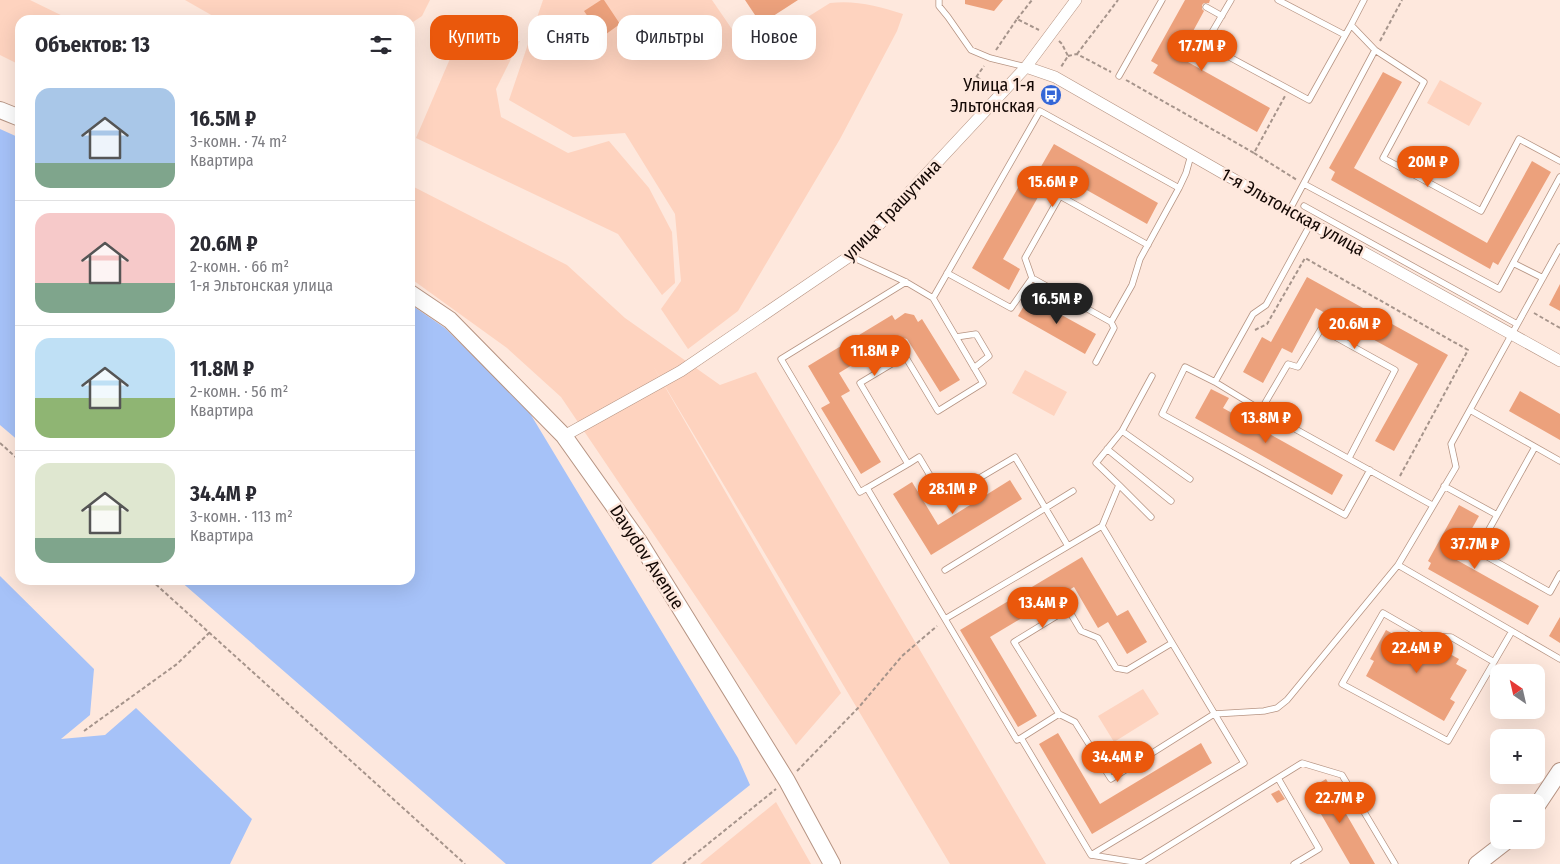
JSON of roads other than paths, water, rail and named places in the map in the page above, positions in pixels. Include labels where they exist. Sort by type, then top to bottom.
[{"type":"street","name":"улица Трашутина","points":[[564,436],[681,371],[850,256],[1026,67],[1076,0]]},
{"type":"street","name":"1-я Эльтонская улица","points":[[1026,67],[1056,77],[1289,211],[1514,329],[1560,361]]},
{"type":"street","points":[[0,110],[15,116]]},
{"type":"street","name":"Davydov Avenue","points":[[415,297],[450,320],[564,436],[640,543],[787,781],[832,864]]},
{"type":"street","points":[[1545,794],[1560,772]]},
{"type":"street","points":[[1485,861],[1498,849]]},
{"type":"lane","points":[[938,0],[939,6],[971,50],[990,58],[1026,67]]},
{"type":"lane","points":[[1119,76],[1162,0]]},
{"type":"lane","points":[[1231,0],[1212,34],[1220,52],[1309,100],[1364,0]]},
{"type":"lane","points":[[1278,0],[1345,35]]},
{"type":"lane","points":[[1206,7],[1222,16]]},
{"type":"lane","points":[[1351,25],[1375,50],[1424,82],[1383,158],[1481,211],[1519,139],[1560,161]]},
{"type":"lane","points":[[1289,211],[1375,50]]},
{"type":"lane","points":[[933,298],[1040,111],[1180,188]]},
{"type":"lane","points":[[1111,322],[1132,285],[1140,259],[1180,188],[1191,155]]},
{"type":"lane","points":[[1304,184],[1498,289],[1560,177]]},
{"type":"lane","points":[[1096,362],[1114,328],[1111,322],[1032,278],[1025,258],[1060,196],[1148,245]]},
{"type":"lane","points":[[1304,206],[1514,329]]},
{"type":"lane","points":[[1215,382],[1253,314],[1266,305],[1311,223]]},
{"type":"lane","points":[[1172,643],[1127,670],[1116,668],[1098,638],[1081,631],[1068,609],[1014,642],[1059,714],[1075,722],[1111,778],[1214,714],[1264,711],[1277,708],[1293,692],[1398,565],[1456,467],[1451,444],[1560,247]]},
{"type":"lane","points":[[850,256],[906,282],[933,298],[984,383],[938,411],[905,356],[860,383],[908,464]]},
{"type":"lane","points":[[1553,259],[1560,262]]},
{"type":"lane","points":[[1513,263],[1543,278]]},
{"type":"lane","points":[[946,273],[1011,308],[1032,278]]},
{"type":"lane","points":[[906,282],[781,359],[860,492],[919,457],[944,499],[1016,457],[1068,546]]},
{"type":"lane","points":[[1261,410],[1288,364],[1298,367],[1321,329],[1395,370],[1349,458]]},
{"type":"lane","points":[[956,337],[976,334],[989,356],[974,368]]},
{"type":"lane","points":[[1370,470],[1346,514],[1162,414],[1185,367],[1215,382],[1261,410],[1349,458],[1432,505]]},
{"type":"lane","points":[[1151,517],[1096,463],[1122,431],[1152,376]]},
{"type":"lane","points":[[1470,410],[1560,460]]},
{"type":"lane","points":[[1122,431],[1190,479]]},
{"type":"lane","points":[[1536,447],[1477,552],[1550,592],[1560,574]]},
{"type":"lane","points":[[1107,449],[1171,501]]},
{"type":"lane","points":[[945,619],[1102,526],[1119,485]]},
{"type":"lane","points":[[1444,486],[1497,515]]},
{"type":"lane","points":[[867,488],[1017,740],[1059,714]]},
{"type":"lane","points":[[945,570],[1072,491]]},
{"type":"lane","points":[[1091,855],[1244,763],[1102,526]]},
{"type":"lane","points":[[1398,565],[1560,660]]},
{"type":"lane","points":[[1494,662],[1451,638],[1423,636],[1383,613],[1342,684],[1448,741],[1494,662],[1512,631]]},
{"type":"lane","points":[[1022,738],[1091,855]]},
{"type":"lane","points":[[1091,855],[1141,863],[1302,763],[1342,775],[1395,864]]},
{"type":"lane","points":[[1278,778],[1319,849],[1294,864]]},
{"type":"water","points":[[0,129],[15,136],[15,438],[0,425]]},
{"type":"water","points":[[415,307],[445,328],[528,410],[738,758],[750,785],[651,864],[506,864],[185,585],[415,585]]},
{"type":"water","points":[[0,576],[94,669],[90,715],[61,739],[105,735],[136,708],[252,819],[230,864],[0,864]]},
{"type":"place","name":"Улица 1-я Эльтонская","points":[[1051,95]]}]
